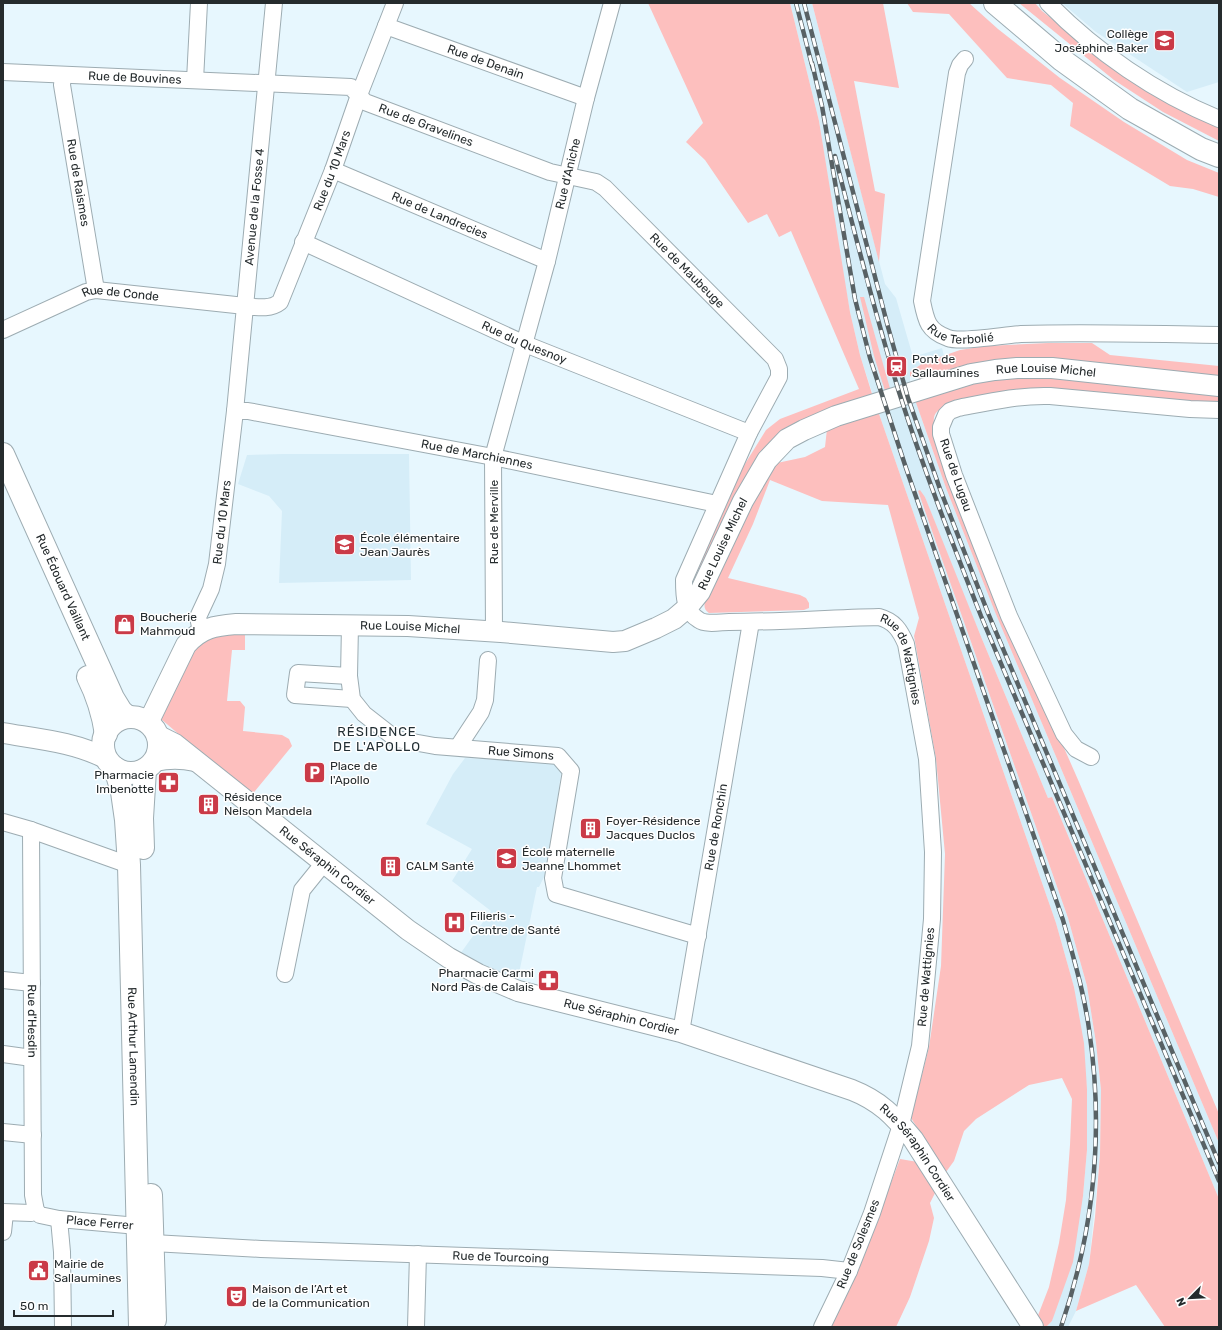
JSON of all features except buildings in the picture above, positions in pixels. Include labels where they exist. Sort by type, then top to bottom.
[{"type":"main road","points":[[995,3],[1062,60],[1130,109],[1200,149],[1219,156]]},
{"type":"main road","name":"Rue Édouard Vaillant","points":[[3,454],[113,698],[121,711],[128,717]]},
{"type":"main road","name":"Rue Édouard Vaillant","points":[[3,486],[93,688],[104,720],[108,750]]},
{"type":"main road","points":[[128,717],[135,717],[153,729],[159,748],[150,765],[135,773],[125,773],[108,750],[111,726],[119,720],[128,717]]},
{"type":"main road","name":"Rue Arthur Lamendin","points":[[108,750],[122,792],[126,820],[148,1232],[155,1327]]},
{"type":"main road","name":"Rue Arthur Lamendin","points":[[140,1327],[148,1232],[142,818],[150,765]]},
{"type":"street","points":[[195,80],[199,3]]},
{"type":"street","name":"Avenue de la Fosse 4","points":[[236,411],[274,3]]},
{"type":"street","name":"Rue du 10 Mars","points":[[245,306],[268,307],[275,306],[280,302],[333,170],[359,95],[395,3]]},
{"type":"street","name":"Rue d'Aniche","points":[[525,344],[568,176],[586,98],[612,3]]},
{"type":"street","points":[[1048,3],[1082,34],[1121,64],[1161,90],[1190,106],[1219,119]]},
{"type":"street","name":"Rue de Denain","points":[[386,26],[586,98]]},
{"type":"street","name":"Rue Terbolié","points":[[965,59],[957,72],[922,302],[925,318],[931,329],[950,339],[1054,333],[1219,335]]},
{"type":"street","name":"Rue de Bouvines","points":[[3,72],[266,84]]},
{"type":"street","name":"Rue de Raismes","points":[[63,75],[62,85],[96,290]]},
{"type":"street","name":"Rue de Gravelines","points":[[266,84],[351,87],[365,102],[550,172],[587,180]]},
{"type":"street","name":"Rue de Landrecies","points":[[333,170],[547,260]]},
{"type":"street","name":"Rue de Maubeuge","points":[[587,180],[596,182],[605,188],[775,359],[779,370],[779,377],[748,433]]},
{"type":"street","name":"Rue du Quesnoy","points":[[303,242],[525,344],[748,433]]},
{"type":"street","name":"Rue de Conde","points":[[3,330],[86,292],[96,290],[245,306]]},
{"type":"street","name":"Rue de Merville","points":[[494,631],[493,457],[525,344]]},
{"type":"street","name":"Rue Louise Michel","points":[[201,631],[218,625],[237,624],[408,626],[494,631],[612,642],[625,641],[656,628],[674,618],[687,608],[700,592],[744,501],[767,460],[787,439],[836,416],[971,374],[1017,368],[1052,368],[1219,386]]},
{"type":"street","name":"Rue de Lugau","points":[[1091,757],[1076,748],[1064,734],[1009,616],[954,475],[941,434],[943,420],[950,411],[958,408],[1007,398],[1032,396],[1050,396],[1190,409],[1219,410]]},
{"type":"street","name":"Rue du 10 Mars","points":[[201,631],[198,616],[211,590],[217,564],[236,411]]},
{"type":"street","name":"Rue de Marchiennes","points":[[236,411],[248,411],[493,457],[717,504]]},
{"type":"street","points":[[687,608],[684,596],[684,580],[748,433]]},
{"type":"street","name":"Rue de Wattignies","points":[[687,608],[692,615],[702,622],[751,622],[879,617],[888,619],[896,625],[906,644],[927,759],[933,852],[932,919],[920,1046],[901,1125],[890,1159]]},
{"type":"street","name":"Rue de Ronchin","points":[[681,1032],[751,622]]},
{"type":"street","points":[[349,676],[298,673],[295,695],[352,699],[349,676],[350,625]]},
{"type":"street","points":[[153,729],[186,644],[201,631]]},
{"type":"street","points":[[458,747],[481,712],[485,700],[488,660]]},
{"type":"street","name":"Rue Simons","points":[[352,699],[364,714],[396,739],[435,746],[558,756],[571,771],[553,878],[556,894],[698,936]]},
{"type":"street","name":"Rue Séraphin Cordier","points":[[153,729],[175,744],[323,864],[408,930],[449,958],[478,974],[518,991],[681,1032],[864,1095],[877,1102],[913,1139],[1033,1327]]},
{"type":"street","points":[[3,733],[76,746],[92,740],[108,750]]},
{"type":"street","points":[[150,765],[172,758],[184,758],[195,761]]},
{"type":"street","points":[[3,822],[31,830],[129,866]]},
{"type":"street","name":"Rue d'Hesdin","points":[[31,830],[33,1195],[36,1211]]},
{"type":"street","points":[[285,974],[302,890],[323,864]]},
{"type":"street","points":[[3,980],[32,983]]},
{"type":"street","points":[[3,1054],[32,1058]]},
{"type":"street","points":[[3,1132],[33,1135]]},
{"type":"street","name":"Rue de Solesmes","points":[[822,1327],[849,1272],[872,1213],[890,1159]]},
{"type":"street","points":[[3,1232],[4,1212],[31,1213],[36,1211],[40,1215],[59,1219]]},
{"type":"street","name":"Place Ferrer","points":[[63,1327],[62,1252],[59,1219],[148,1232]]},
{"type":"street","name":"Rue de Tourcoing","points":[[148,1232],[227,1247],[822,1268],[849,1272]]},
{"type":"street","points":[[416,1327],[418,1254]]},
{"type":"shaded area","points":[[648,3],[790,3],[819,121],[850,312],[860,355],[873,397],[786,430],[770,442],[757,457],[694,586],[690,584],[730,488],[766,430],[780,419],[859,389],[791,231],[779,237],[767,214],[748,223],[705,160],[686,142],[703,123]]},
{"type":"shaded area","points":[[790,3],[812,3],[885,284],[896,298],[913,357],[942,348],[944,356],[923,363],[910,372],[910,382],[946,488],[995,612],[1219,1143],[1219,1199],[1052,797],[1048,798],[945,550],[925,497],[920,491],[918,491],[1068,918],[1087,986],[1096,1043],[1101,1090],[1100,1154],[1089,1264],[1076,1311],[1068,1327],[1046,1327],[1052,1321],[1083,1196],[1087,1150],[1087,1089],[1074,987],[1056,923],[878,411],[860,355],[850,312],[839,252],[819,121]]},
{"type":"shaded area","points":[[812,3],[883,3],[899,88],[854,81],[875,191],[885,194],[879,262]]},
{"type":"shaded area","points":[[907,3],[969,3],[998,29],[1060,78],[1124,122],[1187,160],[1219,173],[1219,197],[1193,189],[1170,186],[1070,126],[1073,103],[1051,85],[1007,78],[949,14],[913,12]]},
{"type":"shaded area","points":[[1019,3],[1035,3],[1042,11],[1100,57],[1158,96],[1219,128],[1219,141],[1163,112],[1114,80]]},
{"type":"shaded area","name":"Collège Joséphine Baker","points":[[1062,3],[1219,3],[1219,82],[1187,92],[1096,32]]},
{"type":"shaded area","points":[[860,297],[864,297],[891,392],[886,394],[874,356]]},
{"type":"shaded area","points":[[1048,343],[1092,343],[1110,355],[1219,366],[1219,379],[968,367],[964,365],[960,369],[926,380],[910,376],[910,372],[923,363],[960,350],[986,346]]},
{"type":"shaded area","points":[[1016,373],[1219,391],[1219,405],[1069,392],[947,406],[935,414],[934,421],[935,429],[1006,616],[1079,782],[1219,1114],[1219,1143],[995,612],[946,488],[914,397]]},
{"type":"shaded area","points":[[878,411],[1056,923],[1074,987],[1084,1043],[1087,1089],[1087,1150],[1083,1196],[1073,1262],[1052,1321],[1046,1327],[1042,1327],[1037,1318],[1049,1287],[1059,1243],[1066,1200],[1070,1145],[1072,1099],[1062,1078],[1029,1085],[976,1119],[964,1131],[954,1161],[946,1172],[911,1118],[929,1047],[941,966],[945,854],[936,759],[914,636],[919,618],[888,505],[822,501],[770,480],[753,524],[728,578],[800,595],[806,598],[809,603],[809,608],[804,610],[709,613],[706,611],[704,605],[765,476],[777,463],[805,457],[825,447],[827,429]]},
{"type":"shaded area","name":"École élémentaire Jean Jaurès","points":[[409,454],[411,580],[279,583],[282,511],[269,496],[238,484],[247,455]]},
{"type":"shaded area","points":[[920,490],[925,497],[1048,798],[1052,797],[1219,1199],[1219,1327],[1165,1327],[1136,1285],[1076,1311],[1089,1264],[1095,1217],[1100,1154],[1101,1090],[1096,1043],[1087,986],[1068,918],[918,491]]},
{"type":"shaded area","points":[[227,633],[245,633],[245,650],[232,650],[227,701],[240,701],[245,707],[243,731],[282,735],[289,739],[292,746],[251,796],[161,719],[196,646],[210,637]]},
{"type":"shaded area","name":"École maternelle Jeanne Lhommet","points":[[465,758],[556,764],[561,773],[548,869],[539,887],[537,887],[518,978],[491,969],[460,954],[491,911],[452,881],[472,849],[426,824],[453,774]]},
{"type":"shaded area","points":[[900,1159],[918,1162],[935,1193],[930,1203],[934,1218],[929,1241],[910,1297],[896,1327],[830,1327],[862,1260]]},
{"type":"railway","points":[[796,3],[813,69]]},
{"type":"railway","points":[[804,3],[888,327],[908,398],[940,489],[988,613],[1219,1163]]},
{"type":"railway","points":[[812,63],[822,106],[855,299],[870,358],[906,468],[1063,920],[1084,1001],[1089,1029],[1096,1104],[1093,1180],[1081,1254],[1061,1327]]},
{"type":"railway","points":[[835,156],[890,363],[908,420],[938,505],[981,616],[1219,1181]]},
{"type":"place","name":"Collège Joséphine Baker","points":[[1164,41]]},
{"type":"place","name":"Pont de Sallaumines","points":[[896,366]]},
{"type":"place","name":"École élémentaire Jean Jaurès","points":[[345,545]]},
{"type":"place","name":"Boucherie Mahmoud","points":[[125,624]]},
{"type":"place","name":"Place de l'Apollo","points":[[314,773]]},
{"type":"place","name":"Pharmacie Imbenotte","points":[[169,782]]},
{"type":"place","name":"Résidence Nelson Mandela","points":[[209,804]]},
{"type":"place","name":"Foyer-Résidence Jacques Duclos","points":[[590,828]]},
{"type":"place","name":"École maternelle Jeanne Lhommet","points":[[507,859]]},
{"type":"place","name":"CALM Santé","points":[[391,866]]},
{"type":"place","name":"Filieris - Centre de Santé","points":[[454,923]]},
{"type":"place","name":"Pharmacie Carmi Nord Pas de Calais","points":[[549,980]]},
{"type":"place","name":"Mairie de Sallaumines","points":[[38,1271]]},
{"type":"place","name":"Maison de l’Art et de la Communication","points":[[236,1296]]},
{"type":"district","name":"RÉSIDENCE DE L'APOLLO","points":[[377,738]]}]
